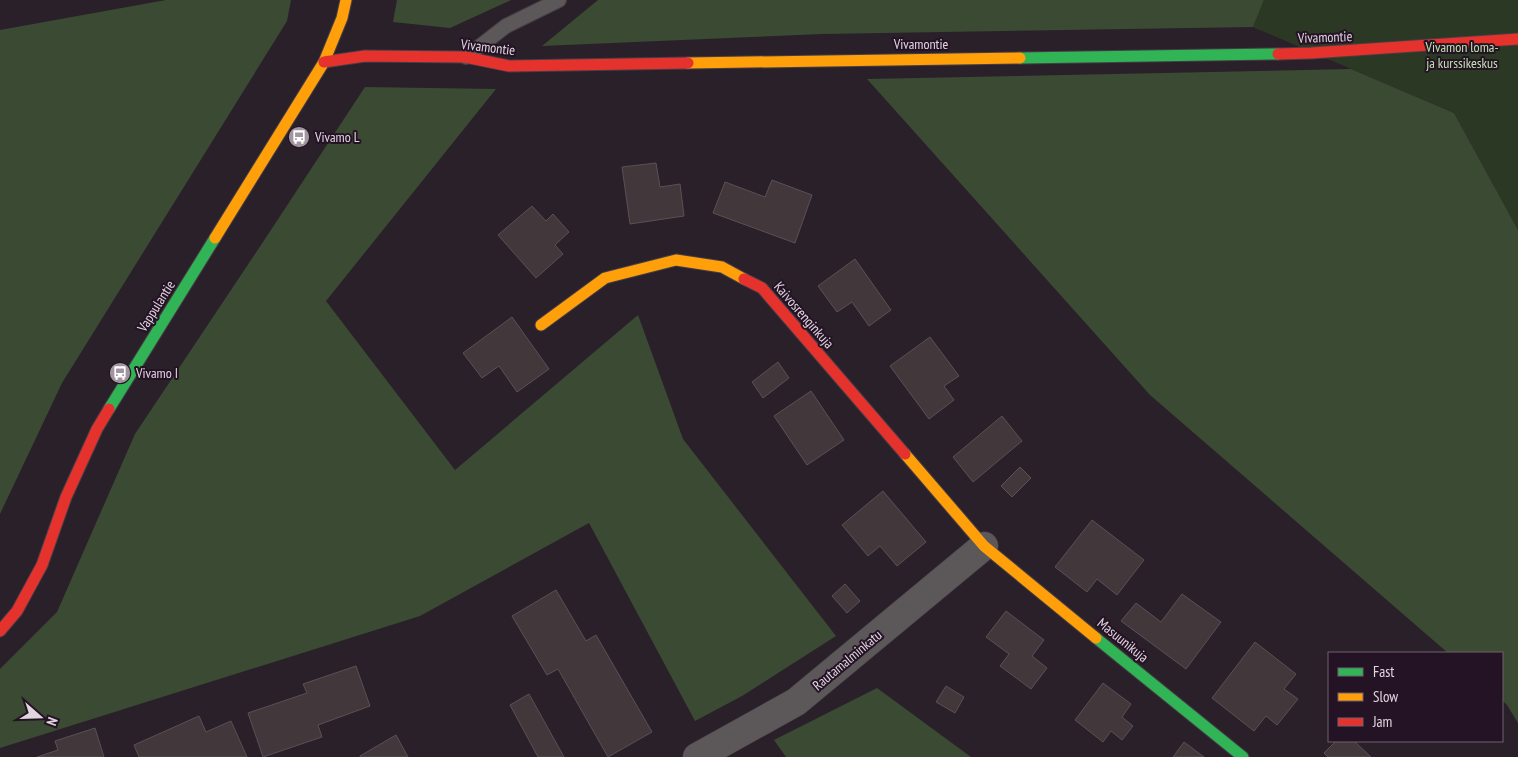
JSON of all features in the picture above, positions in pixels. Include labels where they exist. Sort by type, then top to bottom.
[{"type":"street","name":"Vappulantie","points":[[0,631],[17,611],[42,565],[66,497],[97,429],[324,62],[342,18],[346,0]]},
{"type":"street","name":"Vivamontie","points":[[324,62],[365,56],[465,57],[509,66],[1311,53],[1518,39]]},
{"type":"street","name":"Kaivosrenginkuja","points":[[541,326],[605,278],[676,260],[722,267],[762,288],[984,546]]},
{"type":"street","name":"Rautamalminkatu","points":[[697,757],[796,702],[984,546]]},
{"type":"street","name":"Masuunikuja","points":[[984,546],[1243,757]]},
{"type":"lane","points":[[465,57],[506,26],[559,0]]},
{"type":"green space","points":[[166,0],[291,0],[287,21],[62,383],[0,514],[0,30]]},
{"type":"green space","points":[[397,0],[511,0],[450,28],[393,22]]},
{"type":"green space","points":[[598,0],[1264,0],[1253,27],[822,34],[542,46]]},
{"type":"green space","name":"Vivamon loma- ja kurssikeskus","points":[[1264,0],[1518,0],[1518,230],[1454,113],[1253,27]]},
{"type":"green space","points":[[1351,69],[1454,113],[1518,230],[1518,723],[1503,701],[1503,652],[1447,652],[1150,395],[867,79]]},
{"type":"green space","points":[[365,87],[496,89],[326,301],[455,470],[638,315],[683,439],[836,636],[742,696],[695,721],[589,523],[420,616],[0,748],[0,669],[57,612],[135,434]]},
{"type":"green space","points":[[877,688],[971,757],[786,757],[774,740]]},
{"type":"building","points":[[656,163],[660,187],[680,184],[684,216],[630,224],[622,167]]},
{"type":"building","points":[[772,180],[812,195],[795,243],[713,213],[725,182],[765,197]]},
{"type":"building","points":[[532,206],[546,221],[553,214],[569,232],[555,245],[563,254],[536,278],[498,235]]},
{"type":"building","points":[[855,259],[891,310],[869,326],[852,302],[837,312],[818,286]]},
{"type":"building","points":[[512,317],[549,369],[517,392],[499,366],[482,378],[463,353]]},
{"type":"building","points":[[930,337],[959,376],[944,386],[954,400],[929,419],[890,366]]},
{"type":"building","points":[[778,362],[789,378],[763,398],[752,382]]},
{"type":"building","points":[[811,391],[844,440],[807,465],[774,416]]},
{"type":"building","points":[[1002,416],[1022,441],[973,482],[953,457]]},
{"type":"building","points":[[1020,467],[1031,478],[1012,497],[1001,486]]},
{"type":"building","points":[[883,491],[926,542],[897,566],[880,546],[868,556],[842,525]]},
{"type":"building","points":[[1092,520],[1144,560],[1117,595],[1097,579],[1087,592],[1055,567]]},
{"type":"building","points":[[845,584],[860,601],[847,613],[832,596]]},
{"type":"building","points":[[556,590],[586,641],[596,635],[652,732],[608,757],[558,669],[547,675],[512,616]]},
{"type":"building","points":[[1182,594],[1221,622],[1186,669],[1121,621],[1136,603],[1161,622]]},
{"type":"building","points":[[1006,611],[1044,640],[1032,656],[1047,668],[1031,689],[1000,666],[1009,654],[986,637]]},
{"type":"building","points":[[1255,642],[1296,674],[1284,689],[1298,699],[1277,725],[1266,716],[1254,731],[1212,698]]},
{"type":"building","points":[[356,666],[370,706],[318,725],[322,737],[263,757],[248,713],[307,693],[303,684]]},
{"type":"building","points":[[1103,683],[1131,704],[1122,717],[1133,726],[1122,740],[1111,731],[1103,742],[1075,720]]},
{"type":"building","points":[[946,686],[964,697],[955,713],[936,702]]},
{"type":"building","points":[[529,694],[564,757],[538,757],[510,705]]},
{"type":"building","points":[[199,716],[206,732],[231,721],[247,757],[139,757],[134,745]]},
{"type":"building","points":[[95,728],[104,757],[37,757],[58,750],[55,741]]},
{"type":"building","points":[[396,735],[408,757],[360,757],[360,756]]},
{"type":"building","points":[[1184,742],[1204,757],[1173,757]]},
{"type":"building","points":[[1335,742],[1355,742],[1371,757],[1328,757],[1324,753]]},
{"type":"traffic: fast","points":[[1020,58],[1278,54]]},
{"type":"traffic: fast","points":[[109,409],[215,238]]},
{"type":"traffic: fast","points":[[1096,638],[1243,757]]},
{"type":"traffic: slow","points":[[215,238],[324,62],[342,18],[346,0]]},
{"type":"traffic: slow","points":[[688,63],[1020,58]]},
{"type":"traffic: slow","points":[[541,325],[605,278],[676,260],[722,267],[744,279]]},
{"type":"traffic: slow","points":[[905,454],[984,546],[1096,638]]},
{"type":"traffic: jam","points":[[1278,54],[1518,39]]},
{"type":"traffic: jam","points":[[324,62],[365,56],[465,57],[509,66],[688,63]]},
{"type":"traffic: jam","points":[[744,279],[762,288],[905,454]]},
{"type":"traffic: jam","points":[[0,631],[17,611],[42,565],[66,497],[97,429],[109,409]]},
{"type":"place","name":"Vivamo L","points":[[299,137]]},
{"type":"place","name":"Vivamo I","points":[[120,373]]}]
